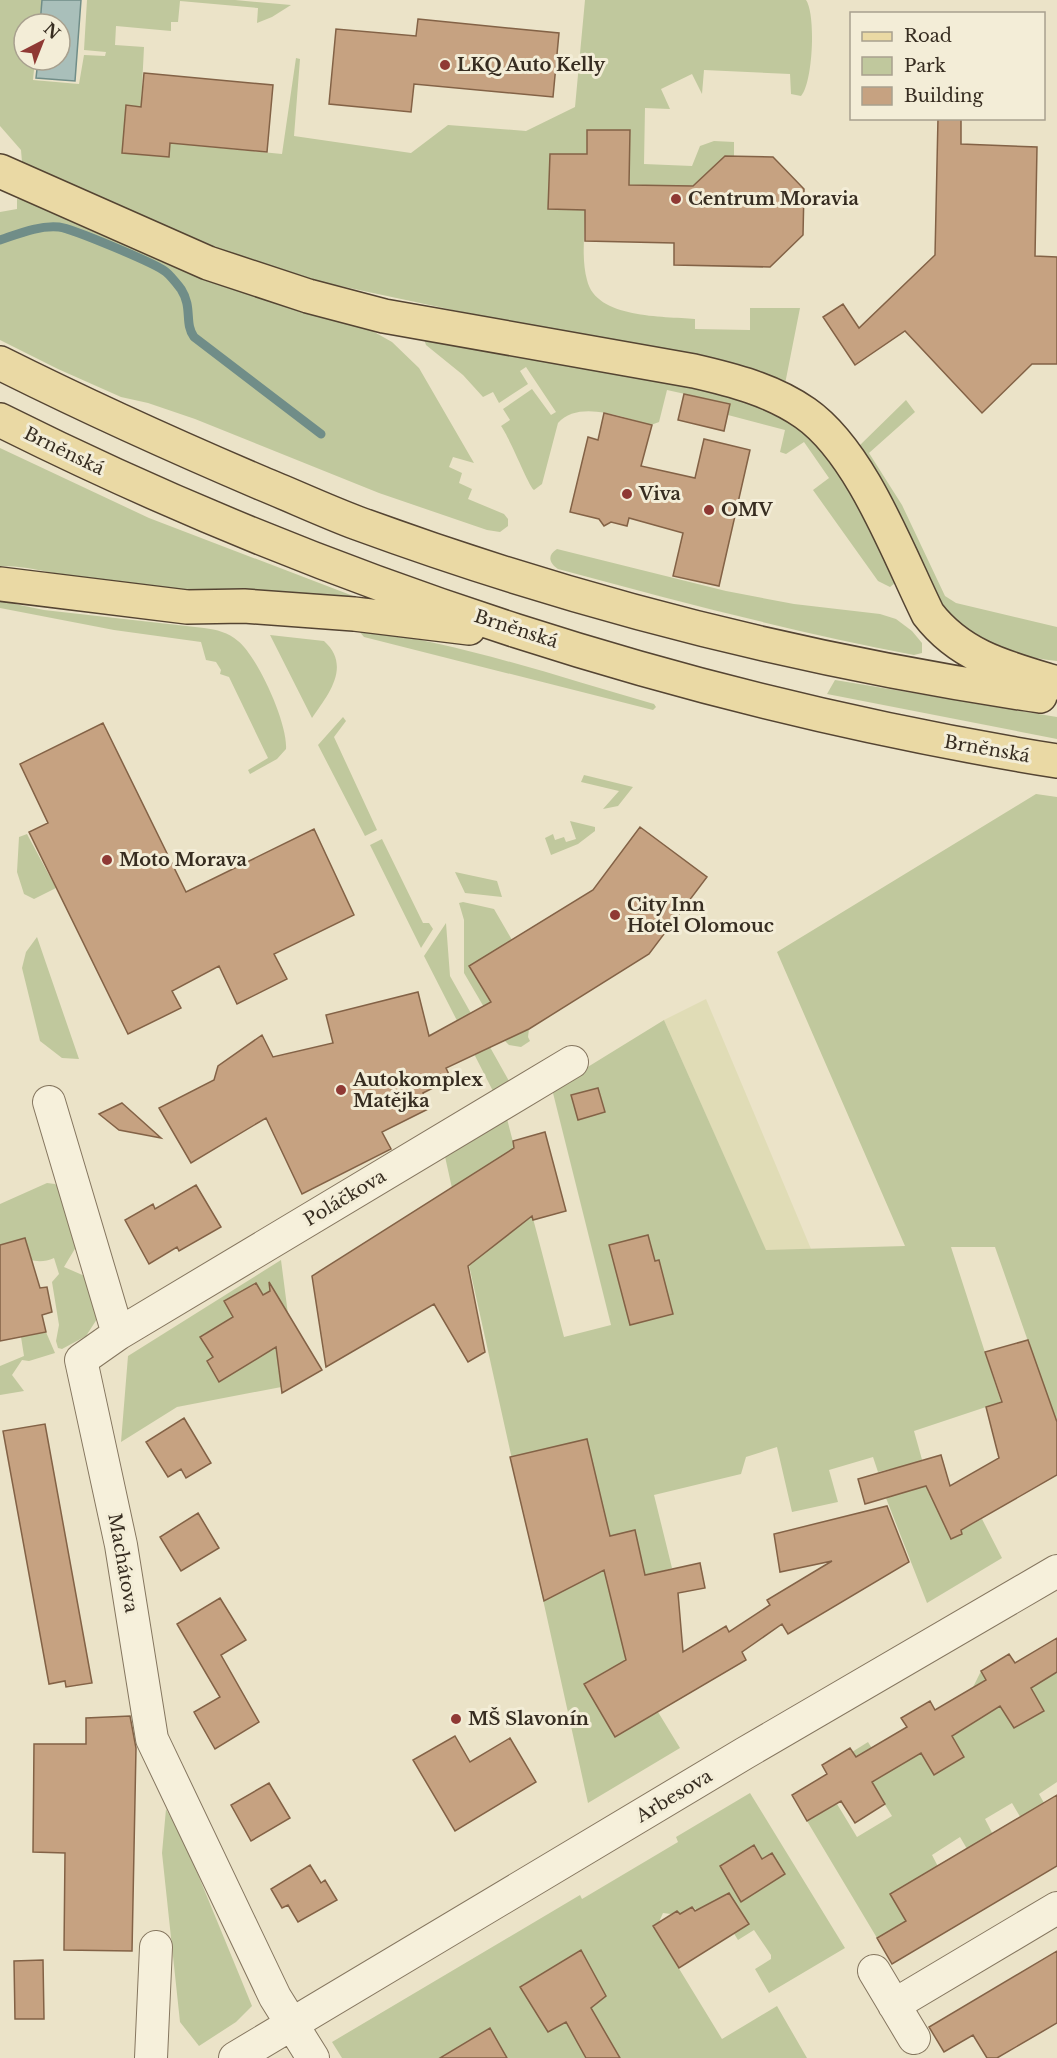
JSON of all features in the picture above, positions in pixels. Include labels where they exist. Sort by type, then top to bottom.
[{"type":"main road","points":[[0,171],[208,263],[308,296],[384,316],[694,371],[731,379],[771,393],[805,413],[827,432],[848,458],[928,614],[939,628],[961,647],[987,661],[1057,683]]},
{"type":"main road","points":[[0,363],[141,430],[354,522],[526,580],[611,605],[776,646],[942,681],[1057,698]]},
{"type":"main road","name":"Brněnská","points":[[0,420],[158,496],[228,526],[370,580],[543,638],[727,693],[823,716],[1057,761]]},
{"type":"main road","points":[[0,584],[187,607],[244,606],[354,614],[543,638]]},
{"type":"street","name":"Poláčkova","points":[[118,1334],[572,1062]]},
{"type":"street","points":[[49,1102],[118,1334]]},
{"type":"street","name":"Machátova","points":[[118,1334],[81,1360],[121,1545],[152,1739],[275,1997],[313,2058]]},
{"type":"street","name":"Arbesova","points":[[292,2023],[1057,1571]]},
{"type":"street","points":[[894,2005],[1057,1908]]},
{"type":"street","points":[[151,2058],[156,1947]]},
{"type":"street","points":[[874,1971],[914,2038]]},
{"type":"street","points":[[235,2058],[292,2023]]},
{"type":"shaded area","points":[[706,999],[811,1249],[766,1251],[664,1020]]},
{"type":"green space","points":[[0,0],[42,0],[40,12],[12,12],[12,72],[34,72],[33,80],[79,84],[84,55],[105,56],[106,52],[84,50],[87,0],[235,0],[291,5],[257,23],[258,8],[180,1],[178,22],[171,22],[171,31],[116,26],[115,45],[144,47],[141,107],[126,106],[122,153],[169,157],[170,143],[282,154],[296,58],[300,59],[294,136],[411,153],[448,125],[526,131],[575,107],[585,0],[806,0],[811,19],[812,48],[808,77],[801,96],[791,94],[790,74],[704,70],[702,94],[692,74],[661,89],[670,109],[645,108],[644,164],[692,166],[700,146],[714,141],[734,142],[734,156],[725,156],[693,186],[629,185],[630,130],[587,130],[587,154],[550,154],[549,208],[585,210],[584,263],[587,280],[593,293],[603,302],[632,313],[695,319],[695,329],[750,330],[750,308],[800,308],[785,384],[711,358],[481,316],[312,280],[227,255],[22,162],[21,150],[0,126]]},
{"type":"green space","points":[[17,199],[29,200],[360,324],[392,342],[419,368],[474,463],[453,457],[449,467],[462,473],[459,483],[472,489],[468,499],[504,514],[508,519],[508,526],[500,532],[487,530],[379,493],[195,419],[148,403],[121,397],[0,340],[0,212],[17,209]]},
{"type":"green space","points":[[424,339],[725,393],[772,409],[799,427],[827,456],[854,496],[895,583],[890,587],[878,581],[813,490],[829,478],[804,442],[786,454],[780,452],[785,430],[728,415],[730,404],[667,390],[659,422],[651,425],[603,412],[578,412],[567,416],[558,423],[542,484],[534,490],[501,426],[510,420],[503,409],[532,389],[551,415],[556,412],[526,367],[520,371],[528,384],[499,403],[493,392],[483,397],[463,375],[426,345]]},
{"type":"green space","points":[[906,400],[915,412],[869,453],[902,505],[945,596],[956,603],[1057,627],[1057,661],[1004,651],[973,639],[960,627],[928,581],[858,447]]},
{"type":"green space","points":[[0,448],[149,518],[361,599],[361,603],[109,584],[41,570],[0,566]]},
{"type":"green space","points":[[557,549],[726,591],[794,604],[880,614],[896,619],[912,631],[922,643],[922,653],[914,655],[780,626],[558,569],[550,559]]},
{"type":"green space","points":[[0,601],[44,610],[204,628],[230,635],[246,649],[263,676],[277,708],[286,749],[277,759],[250,774],[248,770],[268,758],[229,677],[220,674],[221,670],[216,662],[206,660],[201,642],[114,630],[0,608]]},
{"type":"green space","points":[[358,630],[396,635],[470,651],[654,704],[656,707],[653,710],[364,637]]},
{"type":"green space","points":[[270,635],[324,641],[332,651],[337,670],[325,700],[312,718]]},
{"type":"green space","points":[[835,680],[1057,717],[1057,739],[827,694]]},
{"type":"green space","points":[[343,717],[346,721],[334,737],[377,830],[365,836],[318,745]]},
{"type":"green space","points":[[584,775],[633,787],[618,806],[603,809],[619,791],[581,782]]},
{"type":"green space","points":[[1036,794],[1057,797],[1057,1424],[995,1247],[951,1247],[1001,1402],[914,1431],[933,1499],[950,1536],[982,1519],[1002,1558],[927,1603],[886,1498],[902,1493],[895,1468],[878,1472],[873,1457],[829,1470],[838,1502],[792,1512],[777,1447],[746,1457],[741,1474],[654,1495],[672,1568],[628,1582],[629,1668],[614,1676],[609,1669],[584,1684],[615,1737],[658,1712],[680,1748],[588,1803],[444,1152],[506,1115],[564,1337],[611,1325],[552,1089],[664,1020],[766,1250],[905,1246],[777,952]]},
{"type":"green space","points":[[570,821],[595,827],[595,831],[578,844],[551,855],[545,838],[553,834],[555,840],[564,837],[566,842],[576,839]]},
{"type":"green space","points":[[27,834],[56,888],[34,899],[24,894],[17,872],[19,837]]},
{"type":"green space","points":[[382,839],[423,923],[429,923],[433,929],[421,948],[370,845]]},
{"type":"green space","points":[[455,872],[497,881],[502,897],[465,893]]},
{"type":"green space","points":[[459,903],[494,909],[512,940],[469,967],[512,1037],[529,1029],[530,1041],[521,1047],[509,1045],[502,1038],[464,973],[464,920]]},
{"type":"green space","points":[[446,923],[450,976],[509,1081],[510,1086],[495,1095],[424,956]]},
{"type":"green space","points":[[37,937],[79,1059],[62,1058],[40,1041],[22,968],[26,952]]},
{"type":"green space","points":[[47,1183],[55,1184],[59,1188],[76,1247],[64,1267],[87,1277],[97,1319],[86,1336],[62,1349],[58,1348],[56,1341],[59,1325],[52,1282],[59,1274],[54,1258],[33,1260],[0,1245],[0,1204]]},
{"type":"green space","points":[[281,1260],[297,1384],[177,1407],[121,1442],[128,1356]]},
{"type":"green space","points":[[46,1332],[55,1353],[29,1361],[22,1360],[12,1375],[24,1391],[0,1395],[0,1366],[24,1356],[21,1337]]},
{"type":"green space","points":[[1031,1654],[1046,1679],[1057,1672],[1057,1782],[1039,1794],[1057,1826],[1036,1844],[1012,1803],[985,1819],[1007,1862],[983,1876],[960,1837],[932,1855],[945,1880],[923,1895],[914,1880],[890,1894],[911,1930],[901,1925],[877,1938],[807,1821],[837,1804],[857,1837],[892,1816],[852,1752],[868,1742],[887,1773],[920,1752],[934,1775],[964,1757],[950,1734],[981,1671],[1014,1728],[1044,1710],[1014,1663]]},
{"type":"green space","points":[[750,1793],[845,1948],[769,1993],[755,1969],[771,1959],[771,1955],[754,1930],[738,1940],[733,1932],[692,1907],[680,1914],[677,1911],[671,1914],[663,1913],[659,1922],[653,1926],[722,2039],[777,2006],[807,2058],[342,2058],[332,2042],[580,1895],[582,1899],[678,1842],[676,1837]]},
{"type":"green space","points":[[166,1809],[185,1843],[252,2006],[236,2022],[199,2046],[180,2022],[162,1853]]},
{"type":"water","points":[[42,0],[81,0],[75,81],[36,78],[37,72],[72,72],[72,12],[41,12]]},
{"type":"building","name":"LKQ Auto Kelly","points":[[418,19],[559,33],[553,97],[414,84],[411,112],[329,104],[336,29],[416,36]]},
{"type":"building","points":[[144,73],[273,85],[267,152],[170,143],[169,157],[122,153],[126,105],[141,107]]},
{"type":"building","points":[[938,120],[961,120],[961,144],[1037,147],[1035,256],[1057,257],[1057,364],[1032,364],[982,413],[905,331],[855,365],[823,317],[843,304],[859,328],[935,255]]},
{"type":"building","name":"Centrum Moravia","points":[[587,130],[630,130],[629,185],[693,186],[725,156],[773,157],[804,189],[803,235],[770,267],[674,265],[674,243],[585,241],[585,210],[548,209],[550,154],[587,154]]},
{"type":"building","points":[[684,394],[730,404],[724,431],[678,420]]},
{"type":"building","points":[[604,413],[652,425],[641,466],[695,478],[704,439],[750,450],[719,586],[673,576],[683,533],[629,518],[627,526],[611,522],[604,526],[599,519],[570,512],[588,437],[598,440]]},
{"type":"building","name":"Moto Morava","points":[[103,723],[186,892],[314,829],[354,915],[274,954],[287,979],[237,1004],[219,966],[172,991],[181,1008],[128,1034],[29,832],[48,823],[20,764]]},
{"type":"building","points":[[640,827],[707,877],[649,954],[529,1029],[446,1068],[451,1079],[423,1093],[428,1109],[382,1132],[391,1149],[302,1194],[266,1118],[191,1163],[159,1108],[214,1080],[218,1066],[262,1035],[273,1057],[333,1043],[326,1015],[418,992],[429,1036],[491,1002],[469,966],[593,890]]},
{"type":"building","points":[[598,1088],[605,1112],[578,1120],[571,1095]]},
{"type":"building","points":[[122,1103],[161,1138],[119,1130],[99,1114]]},
{"type":"building","points":[[545,1132],[566,1211],[533,1220],[532,1216],[468,1266],[485,1352],[468,1362],[434,1304],[326,1367],[312,1276],[514,1148],[513,1141]]},
{"type":"building","points":[[196,1185],[221,1227],[179,1251],[177,1247],[149,1264],[125,1220],[153,1204],[155,1209]]},
{"type":"building","points":[[648,1235],[655,1261],[659,1260],[673,1314],[630,1325],[609,1245]]},
{"type":"building","points":[[25,1238],[40,1288],[47,1287],[52,1312],[42,1315],[46,1332],[0,1341],[0,1245]]},
{"type":"building","points":[[269,1282],[322,1370],[282,1393],[276,1347],[219,1382],[207,1361],[213,1357],[200,1337],[233,1317],[224,1301],[256,1283],[263,1295],[270,1291]]},
{"type":"building","points":[[1028,1340],[1057,1422],[1057,1475],[961,1530],[962,1534],[951,1539],[926,1486],[865,1504],[858,1479],[941,1455],[950,1486],[999,1458],[986,1407],[1002,1402],[985,1352]]},
{"type":"building","points":[[184,1418],[211,1463],[186,1478],[181,1469],[168,1477],[146,1442]]},
{"type":"building","points":[[45,1424],[92,1683],[66,1687],[65,1681],[49,1684],[3,1431]]},
{"type":"building","points":[[587,1439],[610,1536],[635,1530],[645,1575],[700,1563],[705,1588],[678,1593],[683,1652],[726,1626],[729,1632],[770,1605],[767,1600],[832,1561],[780,1572],[774,1534],[887,1506],[909,1562],[788,1634],[782,1624],[742,1652],[746,1660],[615,1737],[584,1684],[626,1660],[604,1570],[544,1601],[510,1457]]},
{"type":"building","points":[[198,1513],[219,1548],[181,1571],[160,1537]]},
{"type":"building","points":[[220,1598],[246,1640],[221,1655],[259,1722],[215,1749],[194,1712],[220,1697],[177,1624]]},
{"type":"building","points":[[1057,1638],[1057,1672],[1031,1688],[1044,1711],[1014,1728],[1000,1706],[952,1736],[964,1757],[934,1775],[921,1753],[872,1782],[885,1804],[855,1823],[841,1801],[807,1821],[792,1795],[827,1774],[822,1765],[850,1748],[856,1757],[907,1727],[901,1718],[930,1701],[935,1710],[986,1680],[981,1671],[1009,1654],[1015,1663]]},
{"type":"building","points":[[130,1716],[136,1748],[132,1951],[64,1950],[65,1853],[33,1852],[34,1744],[86,1744],[86,1718]]},
{"type":"building","points":[[455,1736],[470,1762],[510,1738],[536,1782],[455,1831],[413,1760]]},
{"type":"building","points":[[269,1783],[290,1818],[251,1841],[231,1805]]},
{"type":"building","points":[[1057,1795],[1057,1866],[892,1964],[877,1938],[906,1921],[890,1894]]},
{"type":"building","points":[[754,1845],[762,1859],[772,1853],[785,1874],[741,1902],[720,1866]]},
{"type":"building","points":[[310,1865],[321,1883],[325,1880],[337,1900],[298,1922],[288,1905],[282,1908],[271,1889]]},
{"type":"building","points":[[729,1893],[749,1924],[679,1968],[653,1926],[677,1911],[680,1914],[692,1907],[695,1911]]},
{"type":"building","points":[[581,1950],[606,1996],[591,2008],[620,2058],[586,2058],[566,2022],[548,2032],[520,1987]]},
{"type":"building","points":[[1057,1951],[1057,2023],[997,2058],[987,2058],[973,2035],[944,2052],[929,2027]]},
{"type":"building","points":[[43,1960],[44,2019],[15,2019],[14,1961]]},
{"type":"building","points":[[490,2028],[507,2058],[440,2058]]},
{"type":"waterway","points":[[0,240],[36,229],[59,227],[131,254],[166,272],[185,296],[189,326],[194,337],[321,434]]},
{"type":"place","name":"LKQ Auto Kelly","points":[[445,65]]},
{"type":"place","name":"Centrum Moravia","points":[[676,199]]},
{"type":"place","name":"Viva","points":[[627,494]]},
{"type":"place","name":"OMV","points":[[709,510]]},
{"type":"place","name":"Moto Morava","points":[[107,860]]},
{"type":"place","name":"City Inn Hotel Olomouc","points":[[615,915]]},
{"type":"place","name":"Autokomplex Matějka","points":[[341,1090]]},
{"type":"place","name":"MŠ Slavonín","points":[[456,1719]]}]
